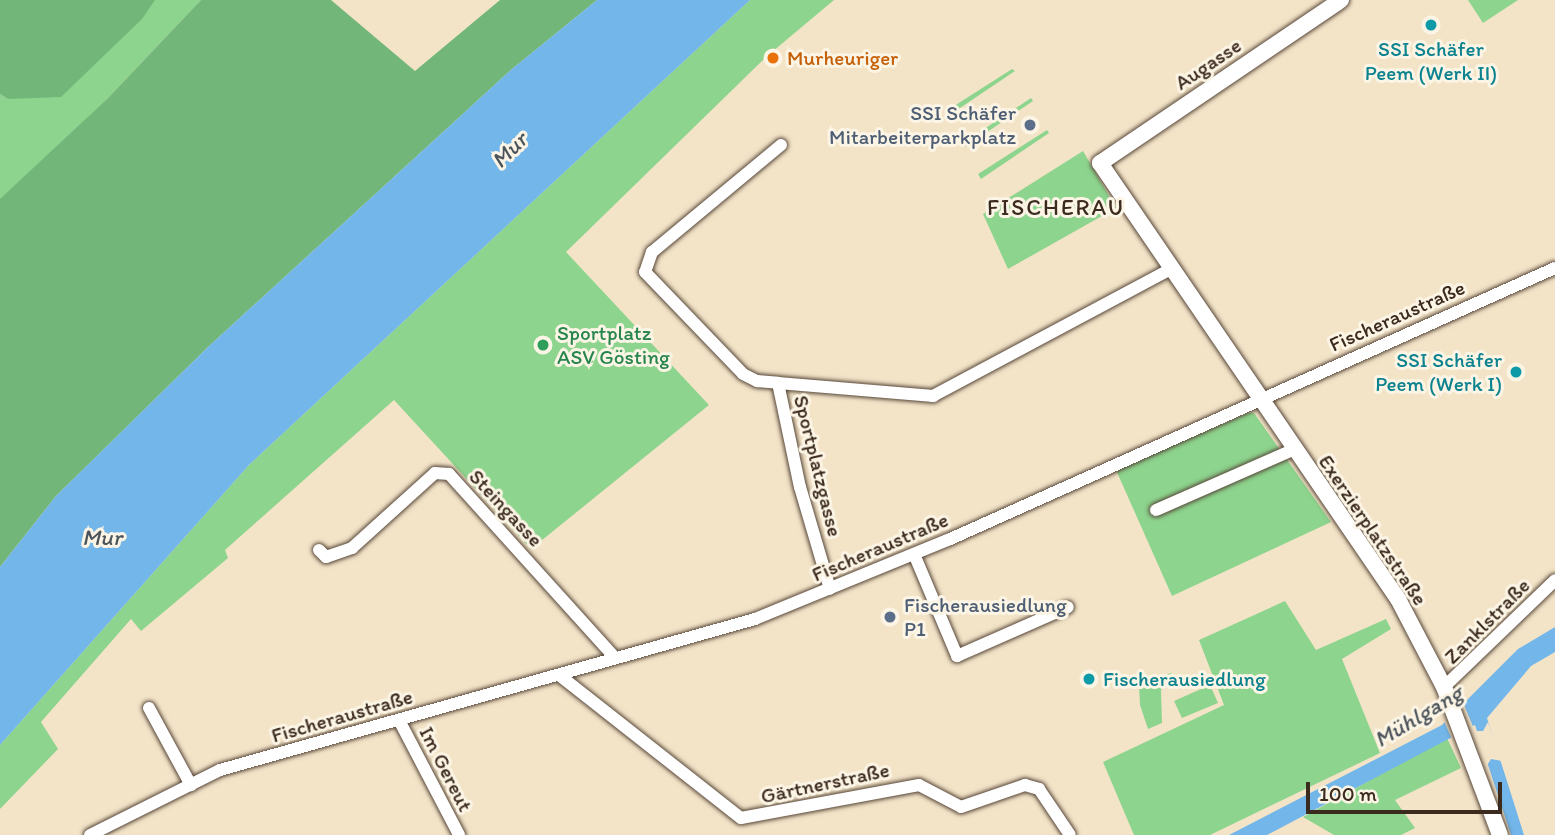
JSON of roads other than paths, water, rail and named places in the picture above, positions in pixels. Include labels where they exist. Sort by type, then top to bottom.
[{"type":"street","name":"Augasse","points":[[1100,163],[1341,0]]},
{"type":"street","name":"Sportplatzgasse","points":[[781,145],[652,253],[645,272],[743,374],[757,381],[778,383],[800,487],[830,589]]},
{"type":"street","name":"Exerzierplatzstraße","points":[[1100,163],[1258,400],[1398,599],[1444,687],[1500,835]]},
{"type":"street","name":"Fischeraustraße","points":[[90,835],[220,771],[755,619],[914,554],[1555,268]]},
{"type":"street","points":[[778,383],[933,396],[1171,269]]},
{"type":"street","points":[[1156,510],[1293,450]]},
{"type":"street","name":"Steingasse","points":[[319,550],[326,557],[352,548],[435,473],[449,474],[615,658]]},
{"type":"street","points":[[914,554],[957,656],[1068,607]]},
{"type":"street","name":"Zanklstraße","points":[[1444,687],[1555,580]]},
{"type":"street","name":"Gärtnerstraße","points":[[559,675],[741,818],[919,785],[955,807],[971,806],[1026,785],[1040,789],[1070,835]]},
{"type":"street","points":[[149,708],[191,785]]},
{"type":"street","name":"Im Gereut","points":[[399,720],[459,835]]},
{"type":"water","name":"Mur","points":[[597,0],[750,0],[249,465],[0,745],[0,567],[56,496],[208,347],[512,69]]},
{"type":"water","points":[[1555,627],[1555,652],[1531,666],[1487,718],[1524,835],[1511,835],[1475,725],[1267,835],[1229,835],[1442,725],[1518,649]]},
{"type":"place","name":"SSI Schäfer Peem (Werk II)","points":[[1431,25]]},
{"type":"place","name":"Murheuriger","points":[[773,58]]},
{"type":"place","name":"SSI Schäfer Mitarbeiterparkplatz","points":[[1030,125]]},
{"type":"place","name":"Sportplatz ASV Gösting","points":[[543,345]]},
{"type":"place","name":"SSI Schäfer Peem (Werk I)","points":[[1516,372]]},
{"type":"place","name":"Fischerausiedlung P1","points":[[890,617]]},
{"type":"place","name":"Fischerausiedlung","points":[[1089,679]]},
{"type":"district","name":"FISCHERAU","points":[[1056,207]]},
{"type":"water label","name":"Mühlgang","points":[[1418,716]]}]
